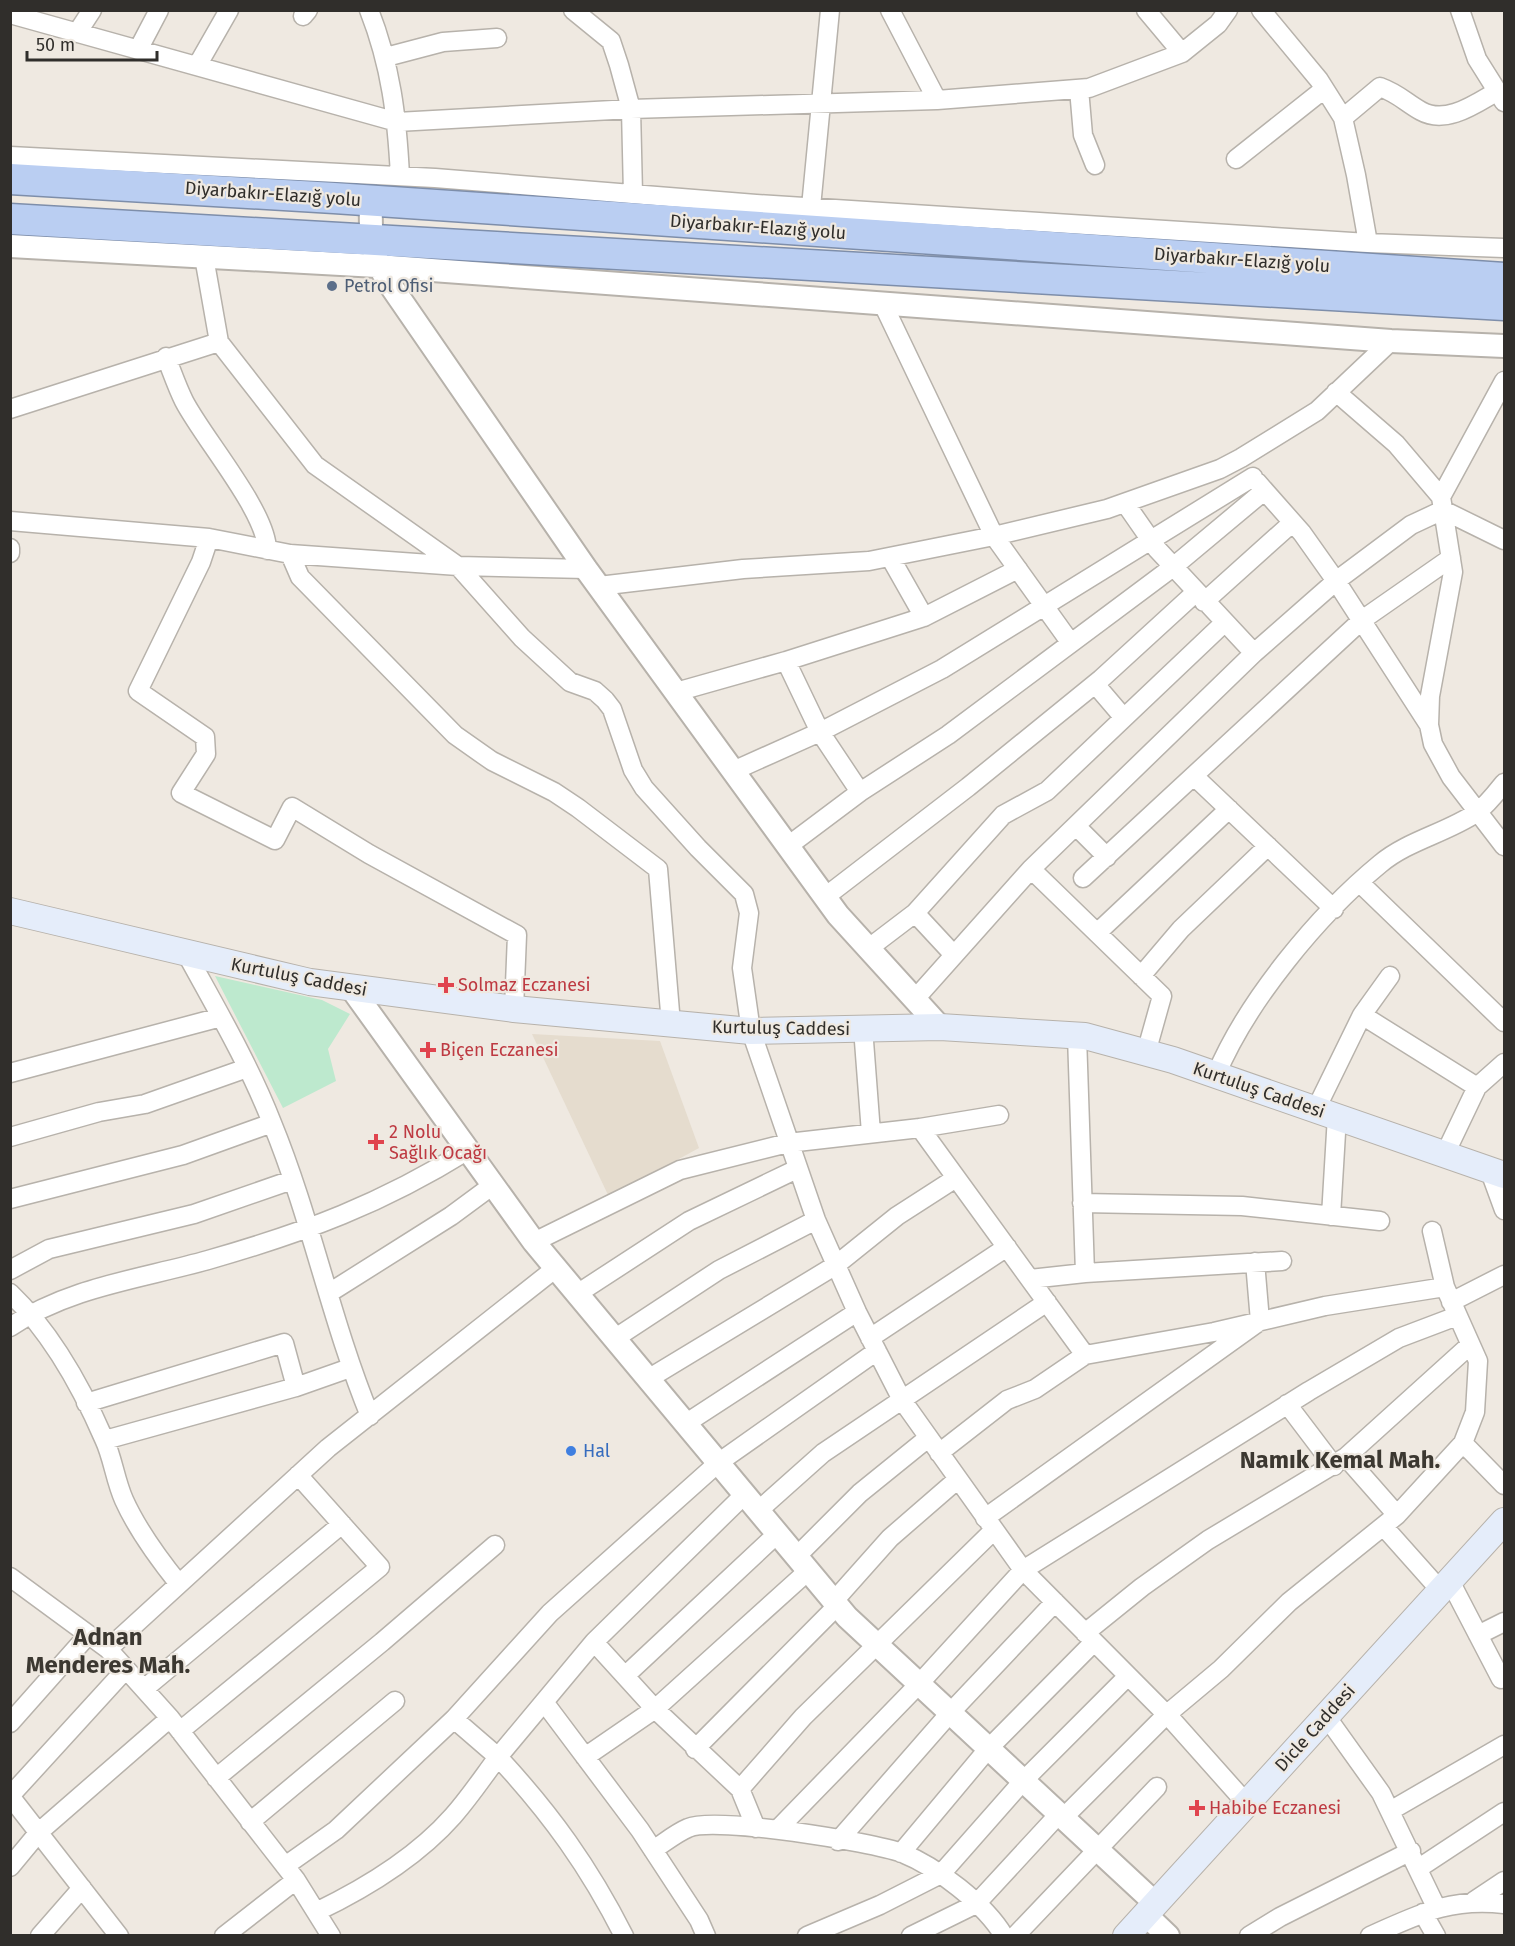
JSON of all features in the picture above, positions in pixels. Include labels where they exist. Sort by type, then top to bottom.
[{"type":"highway","name":"Diyarbakır-Elazığ yolu","points":[[10,179],[371,200],[1504,278]]},
{"type":"highway","name":"Diyarbakır-Elazığ yolu","points":[[10,219],[374,253],[435,245],[852,266],[1504,305]]},
{"type":"main road","name":"Kurtuluş Caddesi","points":[[10,911],[310,982],[514,1009],[751,1031],[940,1026],[1077,1036],[1146,1053],[1216,1075],[1497,1172]]},
{"type":"main road","name":"Dicle Caddesi","points":[[1126,1935],[1504,1521]]},
{"type":"street","points":[[77,33],[92,10]]},
{"type":"street","points":[[138,50],[159,10]]},
{"type":"street","points":[[197,66],[229,10]]},
{"type":"street","points":[[573,10],[597,27],[611,41],[630,109],[633,194]]},
{"type":"street","points":[[811,207],[830,10]]},
{"type":"street","points":[[890,10],[937,100]]},
{"type":"street","points":[[1146,10],[1182,53]]},
{"type":"street","points":[[10,14],[397,122],[630,109],[937,100],[1089,88],[1182,53],[1218,24],[1228,10]]},
{"type":"street","points":[[1261,10],[1319,80],[1342,118],[1356,175],[1368,243]]},
{"type":"street","points":[[1342,118],[1380,87],[1398,93],[1423,112],[1454,115],[1500,97],[1477,59],[1460,10]]},
{"type":"street","points":[[370,11],[386,57],[397,122],[400,176]]},
{"type":"street","points":[[386,57],[443,42],[497,38]]},
{"type":"street","points":[[1079,89],[1083,135],[1095,165]]},
{"type":"street","points":[[1236,159],[1323,90]]},
{"type":"street","points":[[10,156],[400,176],[811,207],[1368,243],[1504,248]]},
{"type":"street","points":[[371,200],[374,253],[592,577],[825,897],[940,1026]]},
{"type":"street","points":[[10,246],[204,257],[374,253],[882,302],[1391,341],[1504,346]]},
{"type":"street","points":[[204,257],[219,342],[315,465],[458,566],[522,638],[570,682],[595,692],[605,700],[612,709],[633,770],[644,788],[744,894],[749,913],[742,968],[751,1031],[816,1220],[857,1312],[902,1400],[1023,1570],[1166,1715],[1246,1803]]},
{"type":"street","points":[[882,302],[994,536],[1070,642]]},
{"type":"street","points":[[10,521],[208,538],[290,554],[592,577],[869,561],[994,536],[1125,503],[1241,458],[1317,411],[1391,341]]},
{"type":"street","points":[[10,409],[166,357],[219,342]]},
{"type":"street","points":[[166,357],[184,402],[255,514],[267,540],[267,550]]},
{"type":"street","points":[[915,999],[1031,869],[1254,653],[1336,581],[1442,504],[1504,381]]},
{"type":"street","points":[[1336,392],[1396,444],[1442,504],[1504,540]]},
{"type":"street","points":[[1241,458],[1336,581],[1429,725]]},
{"type":"street","points":[[733,771],[820,732],[942,669],[1152,542],[1259,484]]},
{"type":"street","points":[[788,846],[860,792],[948,735],[1173,567],[1259,484]]},
{"type":"street","points":[[1125,503],[1173,567],[1254,653]]},
{"type":"street","points":[[1442,504],[1453,572],[1430,696],[1429,725],[1433,744],[1451,777],[1504,846]]},
{"type":"street","points":[[825,897],[1095,684],[1292,523]]},
{"type":"street","points":[[208,538],[201,562],[138,691],[205,737],[206,753],[181,793],[275,840],[292,807],[369,854],[517,934],[514,1009]]},
{"type":"street","points":[[10,548],[10,553]]},
{"type":"street","points":[[290,554],[300,577],[455,735],[492,760],[555,792],[658,869],[671,1024]]},
{"type":"street","points":[[890,557],[924,617]]},
{"type":"street","points":[[1083,878],[1196,777],[1362,620],[1451,558]]},
{"type":"street","points":[[676,692],[786,661],[924,617],[1018,569]]},
{"type":"street","points":[[869,948],[915,914],[1003,815],[1047,791],[1224,623]]},
{"type":"street","points":[[786,661],[820,732],[860,792]]},
{"type":"street","points":[[1095,684],[1124,718]]},
{"type":"street","points":[[1196,777],[1334,909]]},
{"type":"street","points":[[1216,1075],[1231,1040],[1262,995],[1310,934],[1334,909],[1381,863],[1477,812],[1504,783]]},
{"type":"street","points":[[1097,933],[1229,809]]},
{"type":"street","points":[[1076,826],[1107,856]]},
{"type":"street","points":[[1141,976],[1181,929],[1268,846]]},
{"type":"street","points":[[1031,869],[1162,996],[1146,1053]]},
{"type":"street","points":[[1360,883],[1504,1022]]},
{"type":"street","points":[[915,914],[954,955]]},
{"type":"street","points":[[186,953],[222,1017],[272,1123],[309,1229],[350,1368],[370,1416]]},
{"type":"street","points":[[1331,1216],[1326,1113],[1362,1015],[1390,976]]},
{"type":"street","points":[[352,989],[534,1242],[835,1604],[876,1645],[1098,1851],[1150,1909],[1168,1935]]},
{"type":"street","points":[[1362,1015],[1477,1087]]},
{"type":"street","points":[[10,1073],[222,1017]]},
{"type":"street","points":[[863,1028],[871,1133]]},
{"type":"street","points":[[1077,1036],[1085,1273]]},
{"type":"street","points":[[1445,1154],[1477,1087],[1504,1063]]},
{"type":"street","points":[[10,1137],[99,1112],[145,1104],[247,1068]]},
{"type":"street","points":[[534,1242],[680,1170],[788,1143],[920,1128],[999,1114]]},
{"type":"street","points":[[10,1199],[183,1155],[272,1123]]},
{"type":"street","points":[[920,1128],[1085,1355]]},
{"type":"street","points":[[10,1327],[30,1314],[83,1292],[207,1260],[309,1229],[380,1200],[468,1150]]},
{"type":"street","points":[[577,1294],[689,1221],[797,1169]]},
{"type":"street","points":[[1497,1172],[1504,1210]]},
{"type":"street","points":[[648,1379],[836,1265],[897,1216],[956,1178]]},
{"type":"street","points":[[10,1270],[49,1249],[195,1214],[292,1180]]},
{"type":"street","points":[[329,1293],[451,1216],[493,1185]]},
{"type":"street","points":[[1082,1203],[1242,1206],[1380,1221]]},
{"type":"street","points":[[614,1339],[719,1270],[816,1220]]},
{"type":"street","points":[[911,1935],[976,1904],[1061,1816],[1166,1715],[1221,1669],[1289,1602],[1391,1521],[1463,1443],[1475,1412],[1478,1361],[1451,1302],[1432,1231]]},
{"type":"street","points":[[225,1935],[454,1719],[550,1613],[718,1463],[873,1344],[1007,1247]]},
{"type":"street","points":[[1030,1279],[1085,1273],[1282,1261]]},
{"type":"street","points":[[1255,1262],[1260,1321]]},
{"type":"street","points":[[108,1649],[298,1475],[556,1268]]},
{"type":"street","points":[[778,1829],[919,1684],[1023,1570],[1287,1404],[1399,1338],[1451,1302],[1504,1275]]},
{"type":"street","points":[[10,1293],[57,1348],[105,1440],[123,1498],[146,1540],[179,1584]]},
{"type":"street","points":[[10,1577],[108,1649],[144,1689],[175,1725],[290,1873],[322,1927],[368,1884],[414,1852],[453,1816],[498,1757],[594,1642],[751,1503],[1047,1302]]},
{"type":"street","points":[[939,1453],[1007,1400],[1035,1389],[1085,1355],[1325,1306],[1451,1302]]},
{"type":"street","points":[[685,1424],[857,1312]]},
{"type":"street","points":[[740,1789],[803,1717],[876,1645],[990,1524],[1260,1321]]},
{"type":"street","points":[[86,1403],[285,1344],[296,1387]]},
{"type":"street","points":[[901,1853],[988,1749],[1090,1637],[1142,1587],[1208,1540],[1340,1462],[1470,1345]]},
{"type":"street","points":[[105,1440],[296,1387],[350,1368]]},
{"type":"street","points":[[1287,1404],[1340,1462],[1445,1586],[1478,1635],[1501,1679],[1504,1677]]},
{"type":"street","points":[[585,1757],[655,1709],[802,1564],[860,1493],[928,1438]]},
{"type":"street","points":[[1463,1443],[1504,1485]]},
{"type":"street","points":[[10,1867],[39,1832],[380,1567],[298,1475]]},
{"type":"street","points":[[695,1749],[835,1604],[890,1538],[957,1479]]},
{"type":"street","points":[[144,1689],[342,1524]]},
{"type":"street","points":[[626,1675],[777,1534]]},
{"type":"street","points":[[216,1778],[382,1642],[495,1545]]},
{"type":"street","points":[[838,1841],[950,1713],[1055,1602]]},
{"type":"street","points":[[1478,1635],[1504,1622]]},
{"type":"street","points":[[10,1723],[88,1635]]},
{"type":"street","points":[[594,1642],[655,1709],[740,1789],[756,1828]]},
{"type":"street","points":[[118,1935],[10,1796],[126,1669]]},
{"type":"street","points":[[807,1935],[880,1905],[941,1874],[1023,1781],[1128,1676]]},
{"type":"street","points":[[250,1822],[395,1701]]},
{"type":"street","points":[[544,1702],[653,1850],[706,1935]]},
{"type":"street","points":[[1326,1716],[1381,1793],[1411,1851],[1419,1868],[1436,1935]]},
{"type":"street","points":[[454,1719],[498,1757],[538,1800],[597,1883],[624,1935]]},
{"type":"street","points":[[1390,1811],[1504,1746]]},
{"type":"street","points":[[1015,1935],[1157,1787]]},
{"type":"street","points":[[1419,1868],[1504,1812]]},
{"type":"street","points":[[653,1850],[689,1827],[720,1825],[778,1829],[901,1853],[941,1874],[995,1920],[1004,1935]]},
{"type":"street","points":[[1249,1935],[1411,1851]]},
{"type":"street","points":[[1474,1901],[1504,1881]]},
{"type":"street","points":[[40,1935],[82,1888]]},
{"type":"street","points":[[1370,1935],[1429,1910],[1474,1901],[1504,1904]]},
{"type":"shaded area","points":[[532,1034],[660,1041],[699,1148],[609,1197]]},
{"type":"green space","points":[[215,976],[322,1000],[350,1014],[328,1049],[336,1081],[283,1108]]},
{"type":"place","name":"Petrol Ofisi","points":[[332,286]]},
{"type":"place","name":"Solmaz Eczanesi","points":[[446,985]]},
{"type":"place","name":"Biçen Eczanesi","points":[[428,1050]]},
{"type":"place","name":"2 Nolu Sağlık Ocağı","points":[[376,1142]]},
{"type":"place","name":"Hal","points":[[571,1451]]},
{"type":"place","name":"Habibe Eczanesi","points":[[1197,1808]]},
{"type":"district","name":"Namık Kemal Mah.","points":[[1340,1460]]},
{"type":"district","name":"Adnan Menderes Mah.","points":[[108,1651]]}]
